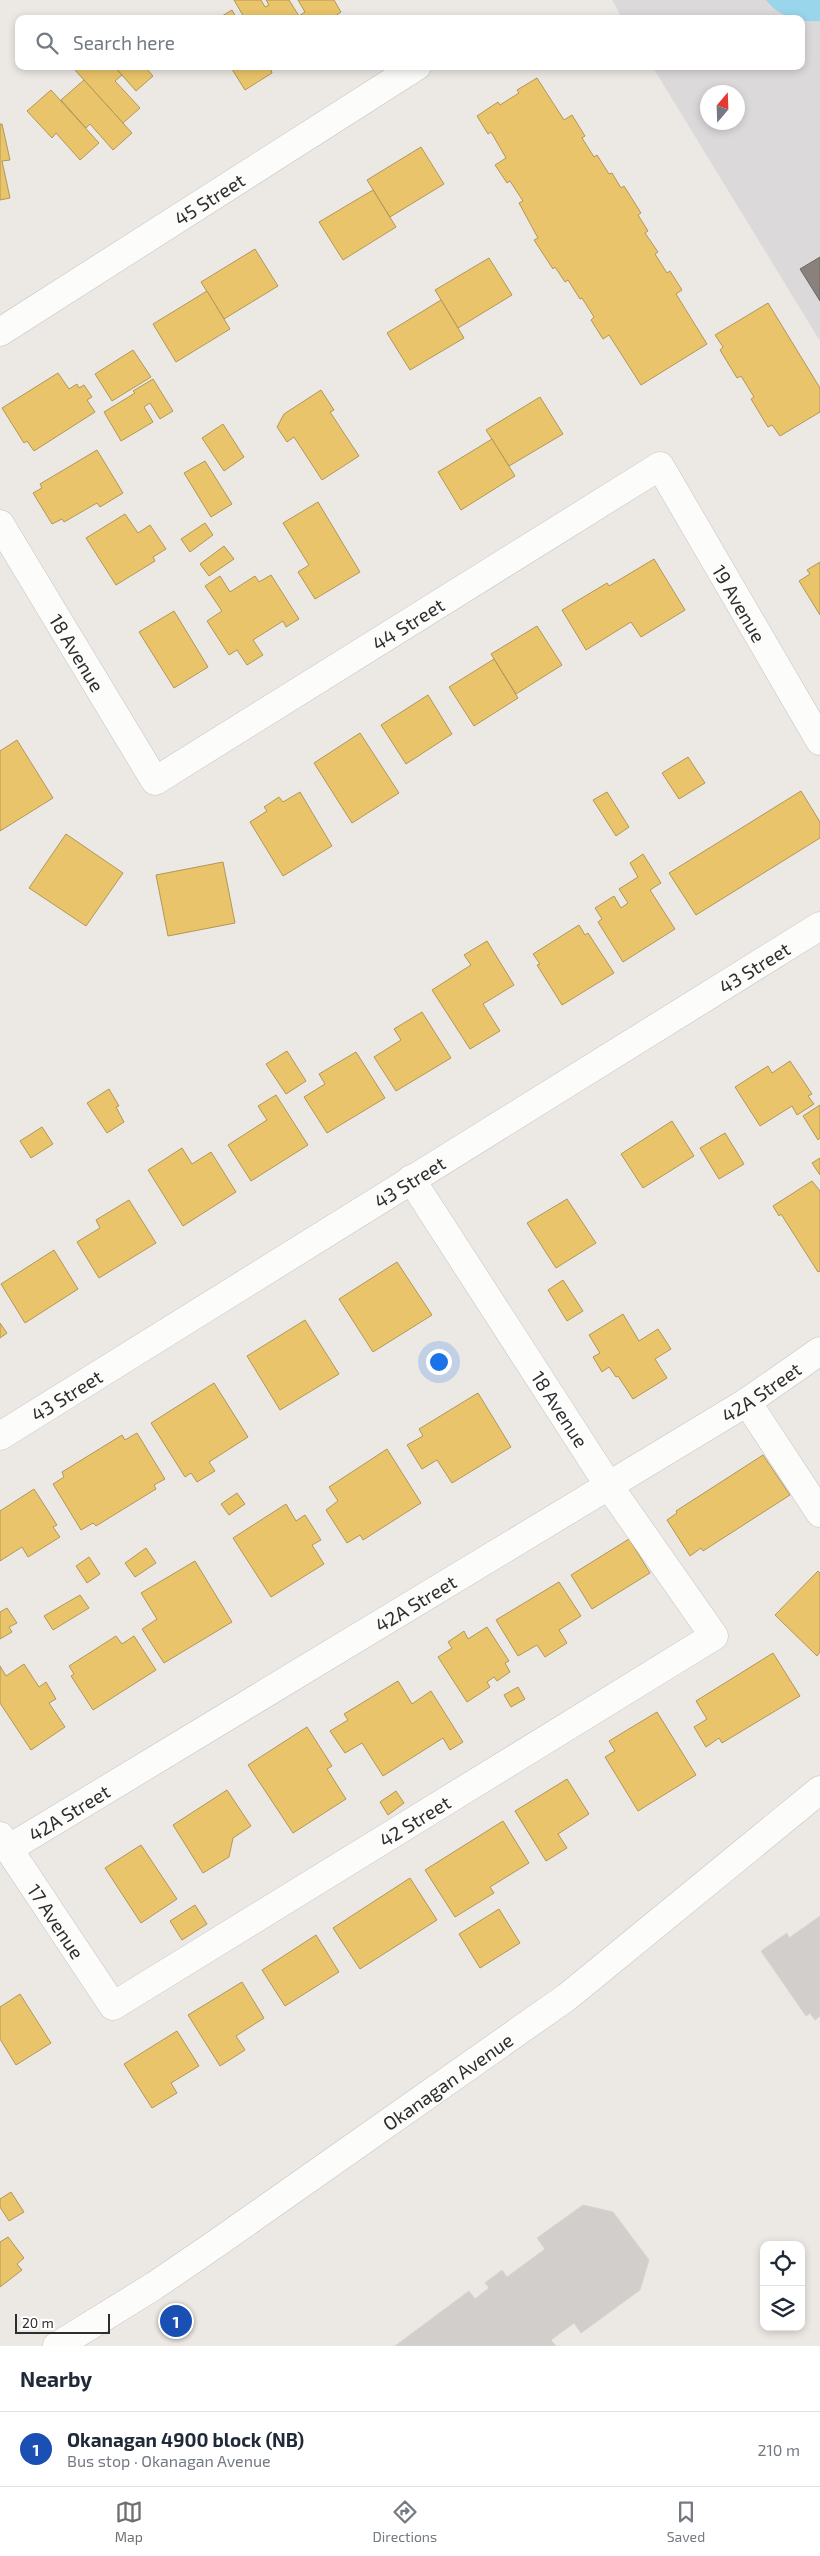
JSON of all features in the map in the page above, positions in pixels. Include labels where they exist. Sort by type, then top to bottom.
[{"type":"street","name":"45 Street","points":[[0,332],[411,70]]},
{"type":"street","name":"19 Avenue","points":[[660,466],[820,741]]},
{"type":"street","name":"44 Street","points":[[156,781],[660,466]]},
{"type":"street","name":"18 Avenue","points":[[0,524],[156,781]]},
{"type":"street","name":"43 Street","points":[[0,1436],[820,926]]},
{"type":"street","name":"18 Avenue","points":[[411,1179],[609,1486],[714,1636]]},
{"type":"street","name":"42A Street","points":[[4,1843],[609,1486],[748,1402],[820,1351]]},
{"type":"street","points":[[748,1402],[820,1513]]},
{"type":"street","name":"42 Street","points":[[113,2006],[714,1636]]},
{"type":"street","name":"Okanagan Avenue","points":[[56,2346],[154,2286],[225,2238],[567,1997],[820,1790]]},
{"type":"street","name":"17 Avenue","points":[[4,1843],[113,2006]]},
{"type":"shaded area","points":[[612,0],[820,0],[820,341],[654,70],[805,70],[805,15],[621,15]]},
{"type":"water","points":[[766,0],[820,0],[820,21],[805,21],[805,15],[784,15]]},
{"type":"building: Homes","points":[[234,0],[261,0],[265,7],[269,5],[266,0],[289,0],[298,15],[243,15]]},
{"type":"building: Homes","points":[[298,0],[334,0],[341,12],[337,15],[300,15],[305,12]]},
{"type":"building: Homes","points":[[232,10],[235,15],[224,15]]},
{"type":"building: Homes","points":[[75,70],[118,70],[122,75],[115,81],[140,108],[123,123]]},
{"type":"building: Homes","points":[[118,70],[148,70],[153,76],[136,91]]},
{"type":"building: Homes","points":[[232,70],[271,70],[272,73],[245,90]]},
{"type":"building: Homes","points":[[537,78],[564,120],[572,115],[585,136],[582,138],[594,157],[597,155],[609,174],[612,173],[621,188],[624,186],[641,213],[638,215],[648,231],[645,233],[658,252],[655,254],[667,273],[670,271],[682,290],[676,294],[707,344],[641,385],[609,335],[603,339],[591,320],[594,317],[582,298],[580,299],[568,280],[565,282],[555,267],[553,269],[534,240],[538,238],[519,203],[523,201],[510,181],[507,183],[495,165],[506,158],[491,132],[488,134],[477,116],[498,102],[500,105],[519,93],[517,90]]},
{"type":"building: Homes","points":[[84,80],[132,133],[113,150],[90,124],[86,128],[61,100]]},
{"type":"building: Homes","points":[[51,90],[99,143],[80,160],[56,133],[52,138],[27,111]]},
{"type":"building: Homes","points":[[0,124],[2,124],[10,160],[2,161],[10,198],[0,200]]},
{"type":"building: Homes","points":[[421,147],[444,184],[390,217],[367,180]]},
{"type":"building: Homes","points":[[373,190],[396,227],[343,260],[319,222]]},
{"type":"building: Homes","points":[[255,249],[278,286],[224,319],[201,282]]},
{"type":"building: Homes","points":[[489,258],[512,295],[458,328],[435,290]]},
{"type":"building: Homes","points":[[207,291],[230,329],[176,362],[153,324]]},
{"type":"building: Homes","points":[[441,300],[464,338],[410,370],[387,333]]},
{"type":"building: Homes","points":[[768,303],[820,388],[820,412],[780,436],[772,425],[768,427],[751,399],[754,397],[741,376],[737,378],[720,350],[723,347],[715,335]]},
{"type":"building: Homes","points":[[133,350],[151,377],[112,401],[95,374]]},
{"type":"building: Homes","points":[[58,373],[69,389],[77,384],[79,388],[84,385],[92,397],[87,400],[95,412],[34,451],[27,441],[24,443],[2,408]]},
{"type":"building: Homes","points":[[153,379],[173,411],[160,419],[150,403],[144,407],[153,422],[121,441],[104,412],[135,393],[133,391]]},
{"type":"building: Homes","points":[[321,390],[334,410],[330,412],[359,456],[322,480],[294,437],[287,442],[277,427],[284,414]]},
{"type":"building: Homes","points":[[540,397],[563,434],[509,466],[486,430]]},
{"type":"building: Homes","points":[[223,424],[244,457],[224,471],[202,438]]},
{"type":"building: Homes","points":[[492,439],[515,476],[461,510],[438,472]]},
{"type":"building: Homes","points":[[97,450],[123,493],[100,507],[97,503],[64,522],[62,519],[52,524],[33,493],[42,488],[40,484]]},
{"type":"building: Homes","points":[[205,461],[232,504],[211,517],[184,473]]},
{"type":"building: Homes","points":[[318,502],[360,572],[315,599],[298,572],[309,565],[283,523]]},
{"type":"building: Homes","points":[[125,514],[138,533],[150,525],[166,549],[153,557],[155,561],[116,585],[86,538]]},
{"type":"building: Homes","points":[[205,523],[213,535],[190,552],[181,539]]},
{"type":"building: Homes","points":[[224,546],[234,559],[209,576],[200,564]]},
{"type":"building: Homes","points":[[654,559],[685,610],[641,637],[631,622],[586,650],[562,610],[607,583],[609,586]]},
{"type":"building: Homes","points":[[820,562],[820,615],[799,581],[810,574],[807,570]]},
{"type":"building: Homes","points":[[271,575],[299,619],[286,627],[283,621],[253,640],[263,655],[247,665],[237,650],[229,655],[207,621],[222,611],[205,586],[220,576],[230,592],[255,576],[259,582]]},
{"type":"building: Homes","points":[[174,611],[208,667],[174,688],[139,632]]},
{"type":"building: Homes","points":[[537,626],[562,665],[516,694],[491,654]]},
{"type":"building: Homes","points":[[494,659],[518,698],[474,726],[449,687]]},
{"type":"building: Homes","points":[[428,695],[452,734],[406,764],[381,725]]},
{"type":"building: Homes","points":[[360,733],[399,793],[352,823],[314,763]]},
{"type":"building: Homes","points":[[17,740],[53,798],[0,831],[0,751]]},
{"type":"building: Homes","points":[[688,757],[705,783],[679,799],[662,773]]},
{"type":"building: Homes","points":[[801,791],[820,822],[820,838],[696,915],[669,873]]},
{"type":"building: Homes","points":[[300,792],[332,846],[283,876],[250,822],[267,811],[264,807],[279,797],[283,802]]},
{"type":"building: Homes","points":[[607,792],[629,827],[616,836],[593,800]]},
{"type":"building: Homes","points":[[66,834],[123,873],[86,926],[29,888]]},
{"type":"building: Homes","points":[[643,854],[661,883],[650,890],[675,929],[623,962],[598,922],[602,919],[595,908],[614,896],[621,908],[628,903],[619,889],[638,877],[630,863]]},
{"type":"building: Homes","points":[[223,862],[235,923],[168,936],[156,875]]},
{"type":"building: Homes","points":[[579,925],[585,935],[588,933],[614,973],[562,1005],[537,965],[540,964],[533,954]]},
{"type":"building: Homes","points":[[487,941],[514,985],[483,1004],[500,1031],[470,1049],[432,990],[471,965],[464,955]]},
{"type":"building: Homes","points":[[422,1012],[451,1058],[396,1091],[374,1057],[401,1040],[394,1029]]},
{"type":"building: Homes","points":[[287,1051],[306,1081],[286,1094],[266,1064]]},
{"type":"building: Homes","points":[[356,1052],[385,1098],[327,1133],[304,1097],[325,1084],[319,1074]]},
{"type":"building: Homes","points":[[790,1061],[812,1094],[808,1096],[814,1104],[797,1115],[792,1106],[760,1126],[735,1087],[768,1066],[772,1073]]},
{"type":"building: Homes","points":[[109,1089],[119,1106],[116,1107],[124,1122],[107,1133],[87,1103]]},
{"type":"building: Homes","points":[[276,1095],[308,1145],[251,1181],[228,1145],[267,1120],[258,1106]]},
{"type":"building: Homes","points":[[820,1105],[820,1138],[818,1140],[803,1116]]},
{"type":"building: Homes","points":[[672,1121],[694,1156],[643,1188],[621,1154]]},
{"type":"building: Homes","points":[[42,1127],[53,1144],[31,1158],[20,1141]]},
{"type":"building: Homes","points":[[725,1133],[744,1164],[719,1179],[700,1148]]},
{"type":"building: Homes","points":[[182,1148],[192,1164],[211,1152],[236,1192],[183,1226],[148,1170]]},
{"type":"building: Homes","points":[[820,1158],[820,1175],[812,1163]]},
{"type":"building: Homes","points":[[812,1181],[820,1191],[820,1271],[818,1272],[781,1214],[779,1216],[773,1206]]},
{"type":"building: Homes","points":[[567,1199],[596,1243],[556,1268],[527,1223]]},
{"type":"building: Homes","points":[[129,1200],[156,1243],[99,1278],[77,1242],[100,1228],[96,1220]]},
{"type":"building: Homes","points":[[54,1250],[78,1289],[25,1323],[1,1284]]},
{"type":"building: Homes","points":[[397,1262],[432,1315],[373,1352],[339,1299]]},
{"type":"building: Homes","points":[[563,1280],[583,1311],[567,1321],[548,1290]]},
{"type":"building: Homes","points":[[623,1314],[639,1341],[658,1329],[671,1349],[655,1359],[667,1378],[633,1399],[618,1376],[616,1377],[609,1367],[602,1372],[593,1357],[600,1353],[589,1335]]},
{"type":"building: Homes","points":[[305,1320],[339,1374],[280,1410],[247,1356]]},
{"type":"building: Homes","points":[[0,1323],[7,1333],[0,1338]]},
{"type":"building: Homes","points":[[214,1383],[248,1437],[209,1462],[215,1471],[197,1482],[191,1473],[185,1477],[151,1423]]},
{"type":"building: Homes","points":[[478,1393],[511,1447],[452,1483],[437,1460],[422,1469],[407,1445],[423,1436],[419,1429]]},
{"type":"building: Homes","points":[[137,1433],[165,1479],[154,1485],[156,1489],[96,1526],[93,1523],[81,1530],[53,1484],[64,1477],[62,1472],[122,1435],[125,1440]]},
{"type":"building: Homes","points":[[387,1449],[421,1503],[363,1540],[360,1535],[347,1543],[326,1510],[338,1501],[329,1487]]},
{"type":"building: Homes","points":[[763,1455],[790,1495],[703,1551],[701,1548],[690,1556],[667,1520],[677,1513],[676,1511]]},
{"type":"building: Homes","points":[[34,1489],[57,1525],[53,1527],[60,1537],[28,1557],[22,1547],[0,1561],[0,1511]]},
{"type":"building: Homes","points":[[237,1493],[245,1504],[229,1515],[221,1504]]},
{"type":"building: Homes","points":[[286,1504],[296,1521],[305,1515],[321,1540],[312,1545],[324,1564],[271,1597],[233,1538]]},
{"type":"building: Homes","points":[[629,1539],[650,1573],[592,1609],[571,1575]]},
{"type":"building: Homes","points":[[146,1548],[156,1563],[135,1577],[125,1563]]},
{"type":"building: Homes","points":[[89,1557],[100,1574],[87,1583],[76,1566]]},
{"type":"building: Homes","points":[[195,1561],[232,1622],[164,1663],[142,1629],[157,1619],[141,1593]]},
{"type":"building: Homes","points":[[818,1571],[820,1573],[820,1652],[817,1656],[775,1615]]},
{"type":"building: Homes","points":[[559,1582],[581,1616],[559,1630],[567,1643],[545,1657],[537,1645],[518,1656],[496,1620]]},
{"type":"building: Homes","points":[[80,1595],[89,1608],[53,1630],[44,1616]]},
{"type":"building: Homes","points":[[7,1608],[17,1623],[9,1627],[12,1632],[0,1639],[0,1612]]},
{"type":"building: Homes","points":[[487,1627],[509,1661],[505,1663],[510,1672],[497,1681],[494,1677],[487,1682],[490,1687],[467,1702],[438,1657],[452,1648],[448,1642],[464,1631],[468,1639]]},
{"type":"building: Homes","points":[[116,1636],[122,1644],[134,1636],[156,1670],[93,1710],[71,1676],[74,1674],[69,1666]]},
{"type":"building: Homes","points":[[773,1653],[800,1696],[722,1743],[719,1738],[706,1747],[694,1727],[707,1719],[696,1701]]},
{"type":"building: Homes","points":[[24,1664],[39,1687],[46,1682],[56,1699],[49,1703],[65,1727],[31,1750],[0,1703],[0,1666],[6,1676]]},
{"type":"building: Homes","points":[[398,1681],[412,1704],[431,1691],[463,1742],[450,1750],[443,1738],[383,1776],[362,1743],[345,1753],[330,1731],[348,1720],[344,1714]]},
{"type":"building: Homes","points":[[518,1687],[525,1699],[511,1707],[504,1695]]},
{"type":"building: Homes","points":[[657,1712],[696,1775],[638,1811],[605,1757],[615,1751],[609,1741]]},
{"type":"building: Homes","points":[[307,1727],[332,1766],[327,1769],[346,1799],[293,1833],[248,1765]]},
{"type":"building: Homes","points":[[567,1779],[589,1814],[558,1834],[567,1848],[546,1861],[515,1811]]},
{"type":"building: Homes","points":[[227,1790],[251,1826],[233,1838],[229,1857],[203,1873],[173,1825]]},
{"type":"building: Homes","points":[[396,1791],[404,1803],[388,1815],[380,1802]]},
{"type":"building: Homes","points":[[503,1821],[529,1863],[490,1887],[494,1893],[455,1917],[425,1870]]},
{"type":"building: Homes","points":[[141,1845],[177,1899],[141,1923],[105,1868]]},
{"type":"building: Homes","points":[[410,1878],[437,1920],[360,1969],[333,1928]]},
{"type":"building: Homes","points":[[195,1905],[207,1924],[182,1940],[170,1921]]},
{"type":"building: Homes","points":[[499,1909],[520,1943],[480,1968],[459,1934]]},
{"type":"building: Homes","points":[[316,1935],[339,1972],[285,2006],[262,1970]]},
{"type":"building: Homes","points":[[242,1982],[264,2018],[236,2036],[245,2050],[220,2066],[188,2015]]},
{"type":"building: Homes","points":[[20,1994],[51,2043],[16,2065],[0,2039],[0,2007]]},
{"type":"building: Homes","points":[[177,2031],[199,2066],[171,2083],[177,2093],[152,2108],[124,2064]]},
{"type":"building: Homes","points":[[11,2192],[24,2212],[9,2221],[0,2207],[0,2199]]},
{"type":"building: Homes","points":[[8,2237],[24,2258],[17,2264],[22,2270],[0,2287],[0,2242]]},
{"type":"building: Industry","points":[[820,257],[820,301],[800,269]]},
{"type":"building: Other","points":[[820,1916],[820,2016],[815,2020],[810,2013],[806,2016],[761,1951],[787,1933],[789,1938]]},
{"type":"building: Other","points":[[583,2205],[613,2212],[649,2260],[640,2290],[581,2333],[574,2323],[551,2340],[556,2346],[395,2346],[469,2291],[475,2299],[489,2288],[485,2283],[502,2270],[507,2277],[545,2249],[537,2238]]},
{"type":"place","name":"Okanagan 4900 block (NB)","points":[[176,2321]]}]
